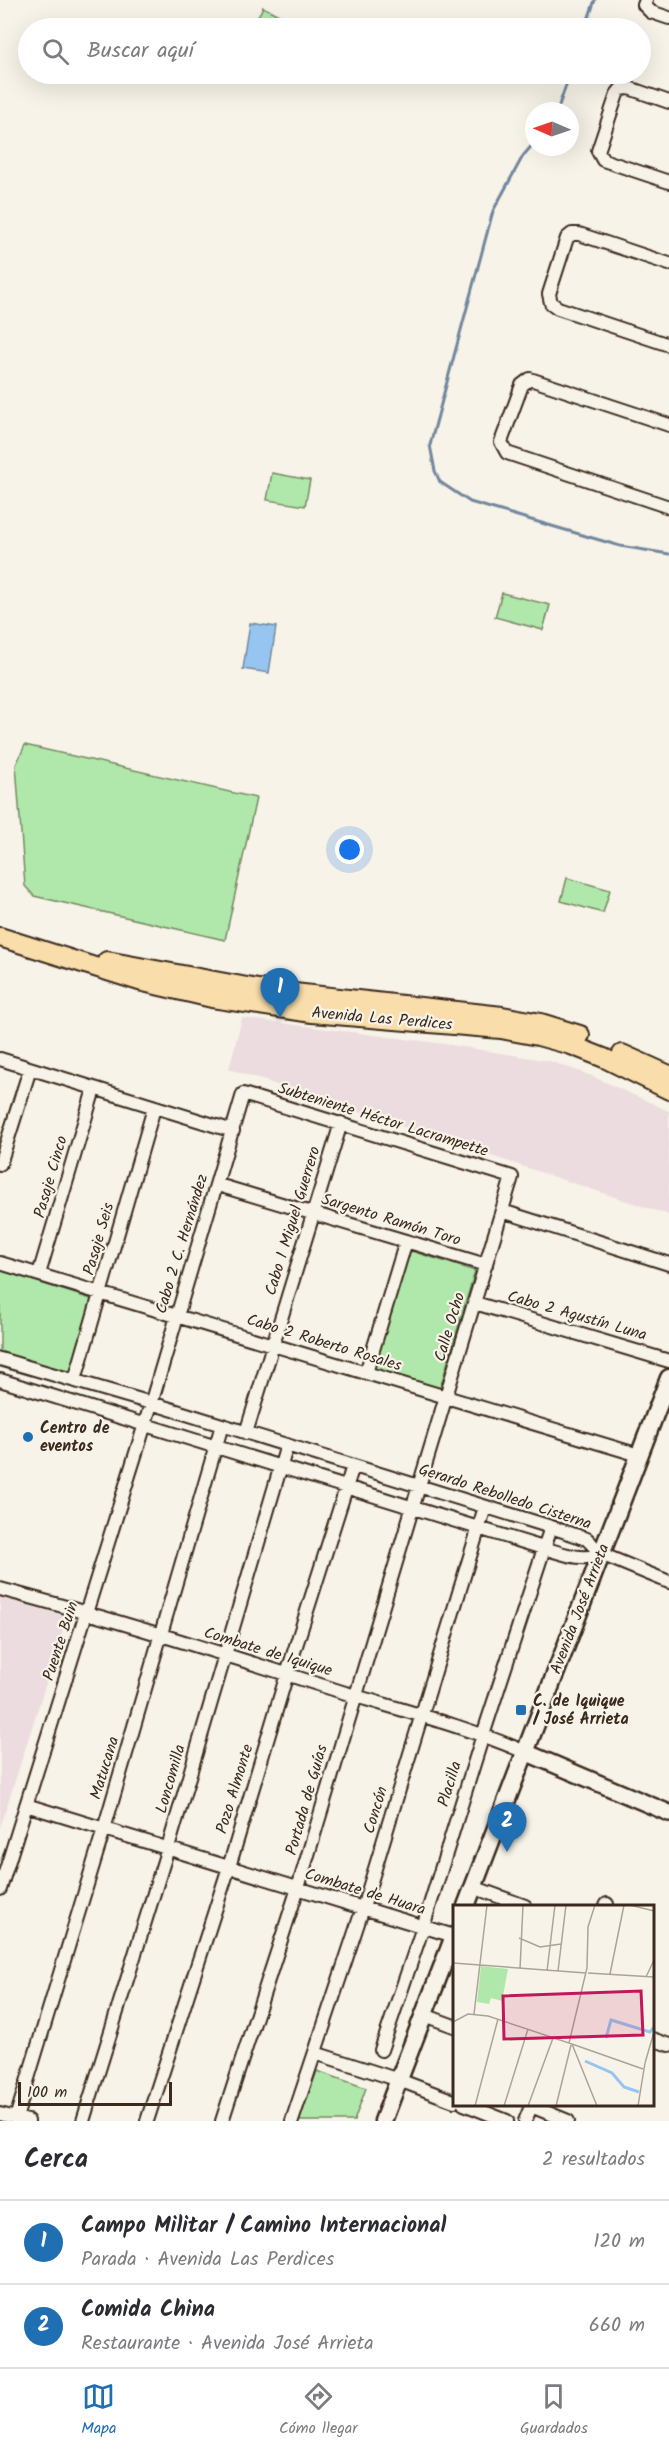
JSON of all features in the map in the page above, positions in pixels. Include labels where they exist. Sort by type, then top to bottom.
[{"type":"main road","name":"Avenida Las Perdices","points":[[0,937],[139,981],[231,1002],[312,1013],[501,1029],[538,1036],[582,1049],[669,1090]]},
{"type":"main road","name":"Avenida Las Perdices","points":[[55,953],[258,989],[502,1016],[541,1023],[578,1034],[669,1075]]},
{"type":"main road","name":"Avenida José Arrieta","points":[[466,1905],[669,1378]]},
{"type":"main road","points":[[383,2121],[453,1942]]},
{"type":"street","points":[[646,0],[644,5],[651,12],[669,18]]},
{"type":"street","points":[[669,102],[629,88],[621,89],[617,94],[598,151],[603,160],[669,182]]},
{"type":"street","points":[[669,264],[579,234],[572,234],[567,238],[549,294],[551,303],[558,308],[669,345]]},
{"type":"street","points":[[669,424],[530,379],[522,385],[501,442],[507,453],[669,507]]},
{"type":"street","points":[[0,1059],[233,1131]]},
{"type":"street","points":[[0,1164],[30,1069]]},
{"type":"street","name":"Pasaje Cinco","points":[[39,1275],[94,1089]]},
{"type":"street","name":"Subteniente Héctor Lacrampette","points":[[243,1094],[512,1177]]},
{"type":"street","name":"Cabo 2 C. Hernández","points":[[151,1403],[218,1185],[243,1094]]},
{"type":"street","name":"Pasaje Seis","points":[[75,1380],[154,1108]]},
{"type":"street","name":"Cabo 1 Miguel Guerrero","points":[[246,1432],[340,1123]]},
{"type":"street","name":"Calle Ocho","points":[[420,1487],[512,1177]]},
{"type":"street","name":"Sargento Ramón Toro","points":[[218,1185],[486,1265]]},
{"type":"street","points":[[502,1211],[669,1264]]},
{"type":"street","points":[[366,1373],[406,1241]]},
{"type":"street","name":"Cabo 2 Roberto Rosales","points":[[0,1263],[639,1455]]},
{"type":"street","name":"Cabo 2 Agustín Luna","points":[[475,1303],[669,1360]]},
{"type":"street","name":"Gerardo Rebolledo Cisterna","points":[[0,1359],[151,1403],[551,1527],[587,1539],[601,1554],[592,1558],[580,1558],[543,1548],[0,1380]]},
{"type":"street","name":"Puente Buin","points":[[0,1889],[151,1403]]},
{"type":"street","name":"Matucana","points":[[22,2120],[222,1425]]},
{"type":"street","name":"Loncomilla","points":[[83,2121],[168,1848],[287,1445]]},
{"type":"street","name":"Pozo Almonte","points":[[147,2121],[229,1867],[353,1466]]},
{"type":"street","name":"Portada de Guías","points":[[222,2121],[298,1888],[354,1696],[420,1487]]},
{"type":"street","name":"Concón","points":[[292,2121],[363,1908],[485,1507]]},
{"type":"street","name":"Placilla","points":[[381,2050],[423,1927],[551,1527]]},
{"type":"street","points":[[601,1554],[669,1582]]},
{"type":"street","name":"Combate de Iquique","points":[[0,1589],[162,1635],[483,1735],[525,1752]]},
{"type":"street","points":[[525,1752],[669,1813]]},
{"type":"street","name":"Combate de Huara","points":[[26,1805],[423,1927],[453,1942]]},
{"type":"street","points":[[473,1887],[522,1905]]},
{"type":"street","points":[[424,2015],[453,2026]]},
{"type":"street","points":[[315,2053],[399,2080],[453,2101]]},
{"type":"street","points":[[469,2106],[507,2121]]},
{"type":"street","points":[[525,2121],[531,2106]]},
{"type":"street","points":[[533,2106],[568,2121]]},
{"type":"street","points":[[0,2114],[22,2120]]},
{"type":"shaded area","points":[[242,1018],[445,1044],[550,1061],[592,1076],[669,1111],[669,1215],[229,1069]]},
{"type":"shaded area","points":[[0,1596],[67,1617],[0,1828]]},
{"type":"green space","points":[[263,7],[284,18],[257,18]]},
{"type":"green space","points":[[272,473],[310,480],[305,506],[267,500]]},
{"type":"green space","points":[[502,593],[550,605],[543,630],[495,617]]},
{"type":"green space","points":[[25,745],[256,798],[225,940],[34,896],[25,886],[16,765]]},
{"type":"green space","points":[[567,878],[610,890],[603,913],[561,901]]},
{"type":"green space","points":[[408,1250],[475,1271],[440,1388],[373,1370]]},
{"type":"green space","points":[[0,1270],[94,1300],[71,1374],[0,1352]]},
{"type":"green space","points":[[317,2071],[366,2088],[354,2121],[299,2121]]},
{"type":"water","points":[[250,623],[276,627],[269,673],[243,669]]},
{"type":"waterway","points":[[589,18],[595,0]]},
{"type":"waterway","points":[[560,102],[566,84]]},
{"type":"waterway","points":[[525,154],[493,211],[430,445],[435,471],[440,482],[470,502],[620,546],[669,554]]},
{"type":"place","name":"Campo Militar / Camino Internacional","points":[[280,1018]]},
{"type":"place","name":"Centro de eventos","points":[[28,1437]]},
{"type":"place","name":"C. de Iquique / José Arrieta","points":[[521,1710]]},
{"type":"place","name":"Comida China","points":[[507,1852]]}]
